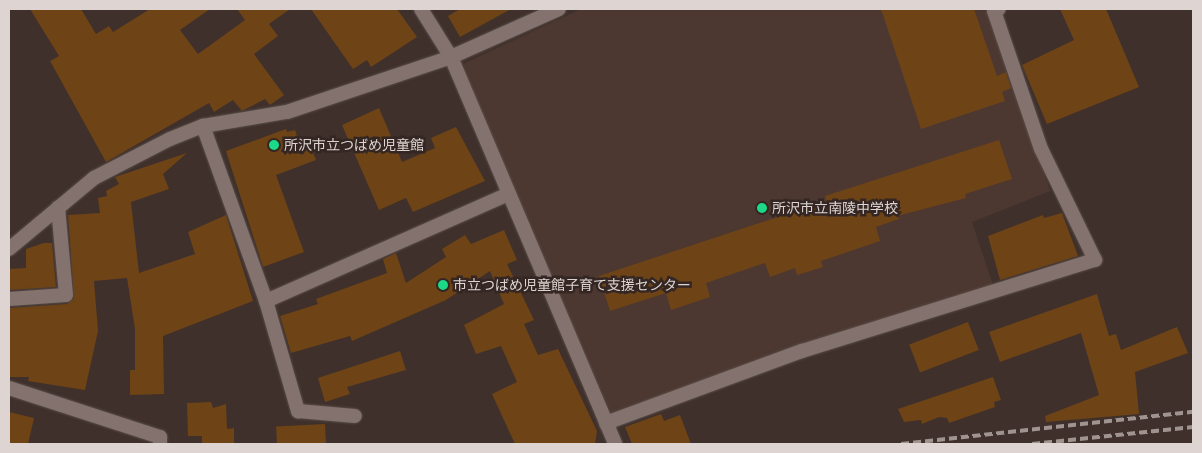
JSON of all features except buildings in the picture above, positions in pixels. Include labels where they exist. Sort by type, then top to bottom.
[{"type":"street","points":[[421,9],[451,57],[506,195],[616,444]]},
{"type":"street","points":[[9,249],[58,207],[124,160],[203,126],[287,112],[451,57],[559,9]]},
{"type":"street","points":[[606,423],[802,351],[1095,260],[1041,149],[994,11],[999,9]]},
{"type":"street","points":[[203,126],[266,302],[298,410],[355,416]]},
{"type":"street","points":[[266,302],[506,195]]},
{"type":"street","points":[[9,299],[66,295],[58,207]]},
{"type":"street","points":[[9,388],[160,437],[160,444]]},
{"type":"shaded area","name":"所沢市立南陵中学校","points":[[581,9],[988,9],[1050,191],[972,222],[994,288],[612,414],[510,194],[463,64]]},
{"type":"railway","points":[[901,444],[1193,412]]},
{"type":"railway","points":[[1032,444],[1193,427]]},
{"type":"place","name":"所沢市立つばめ児童館","points":[[274,145]]},
{"type":"place","name":"所沢市立南陵中学校","points":[[762,208]]},
{"type":"place","name":"市立つばめ児童館子育て支援センター","points":[[443,285]]}]
